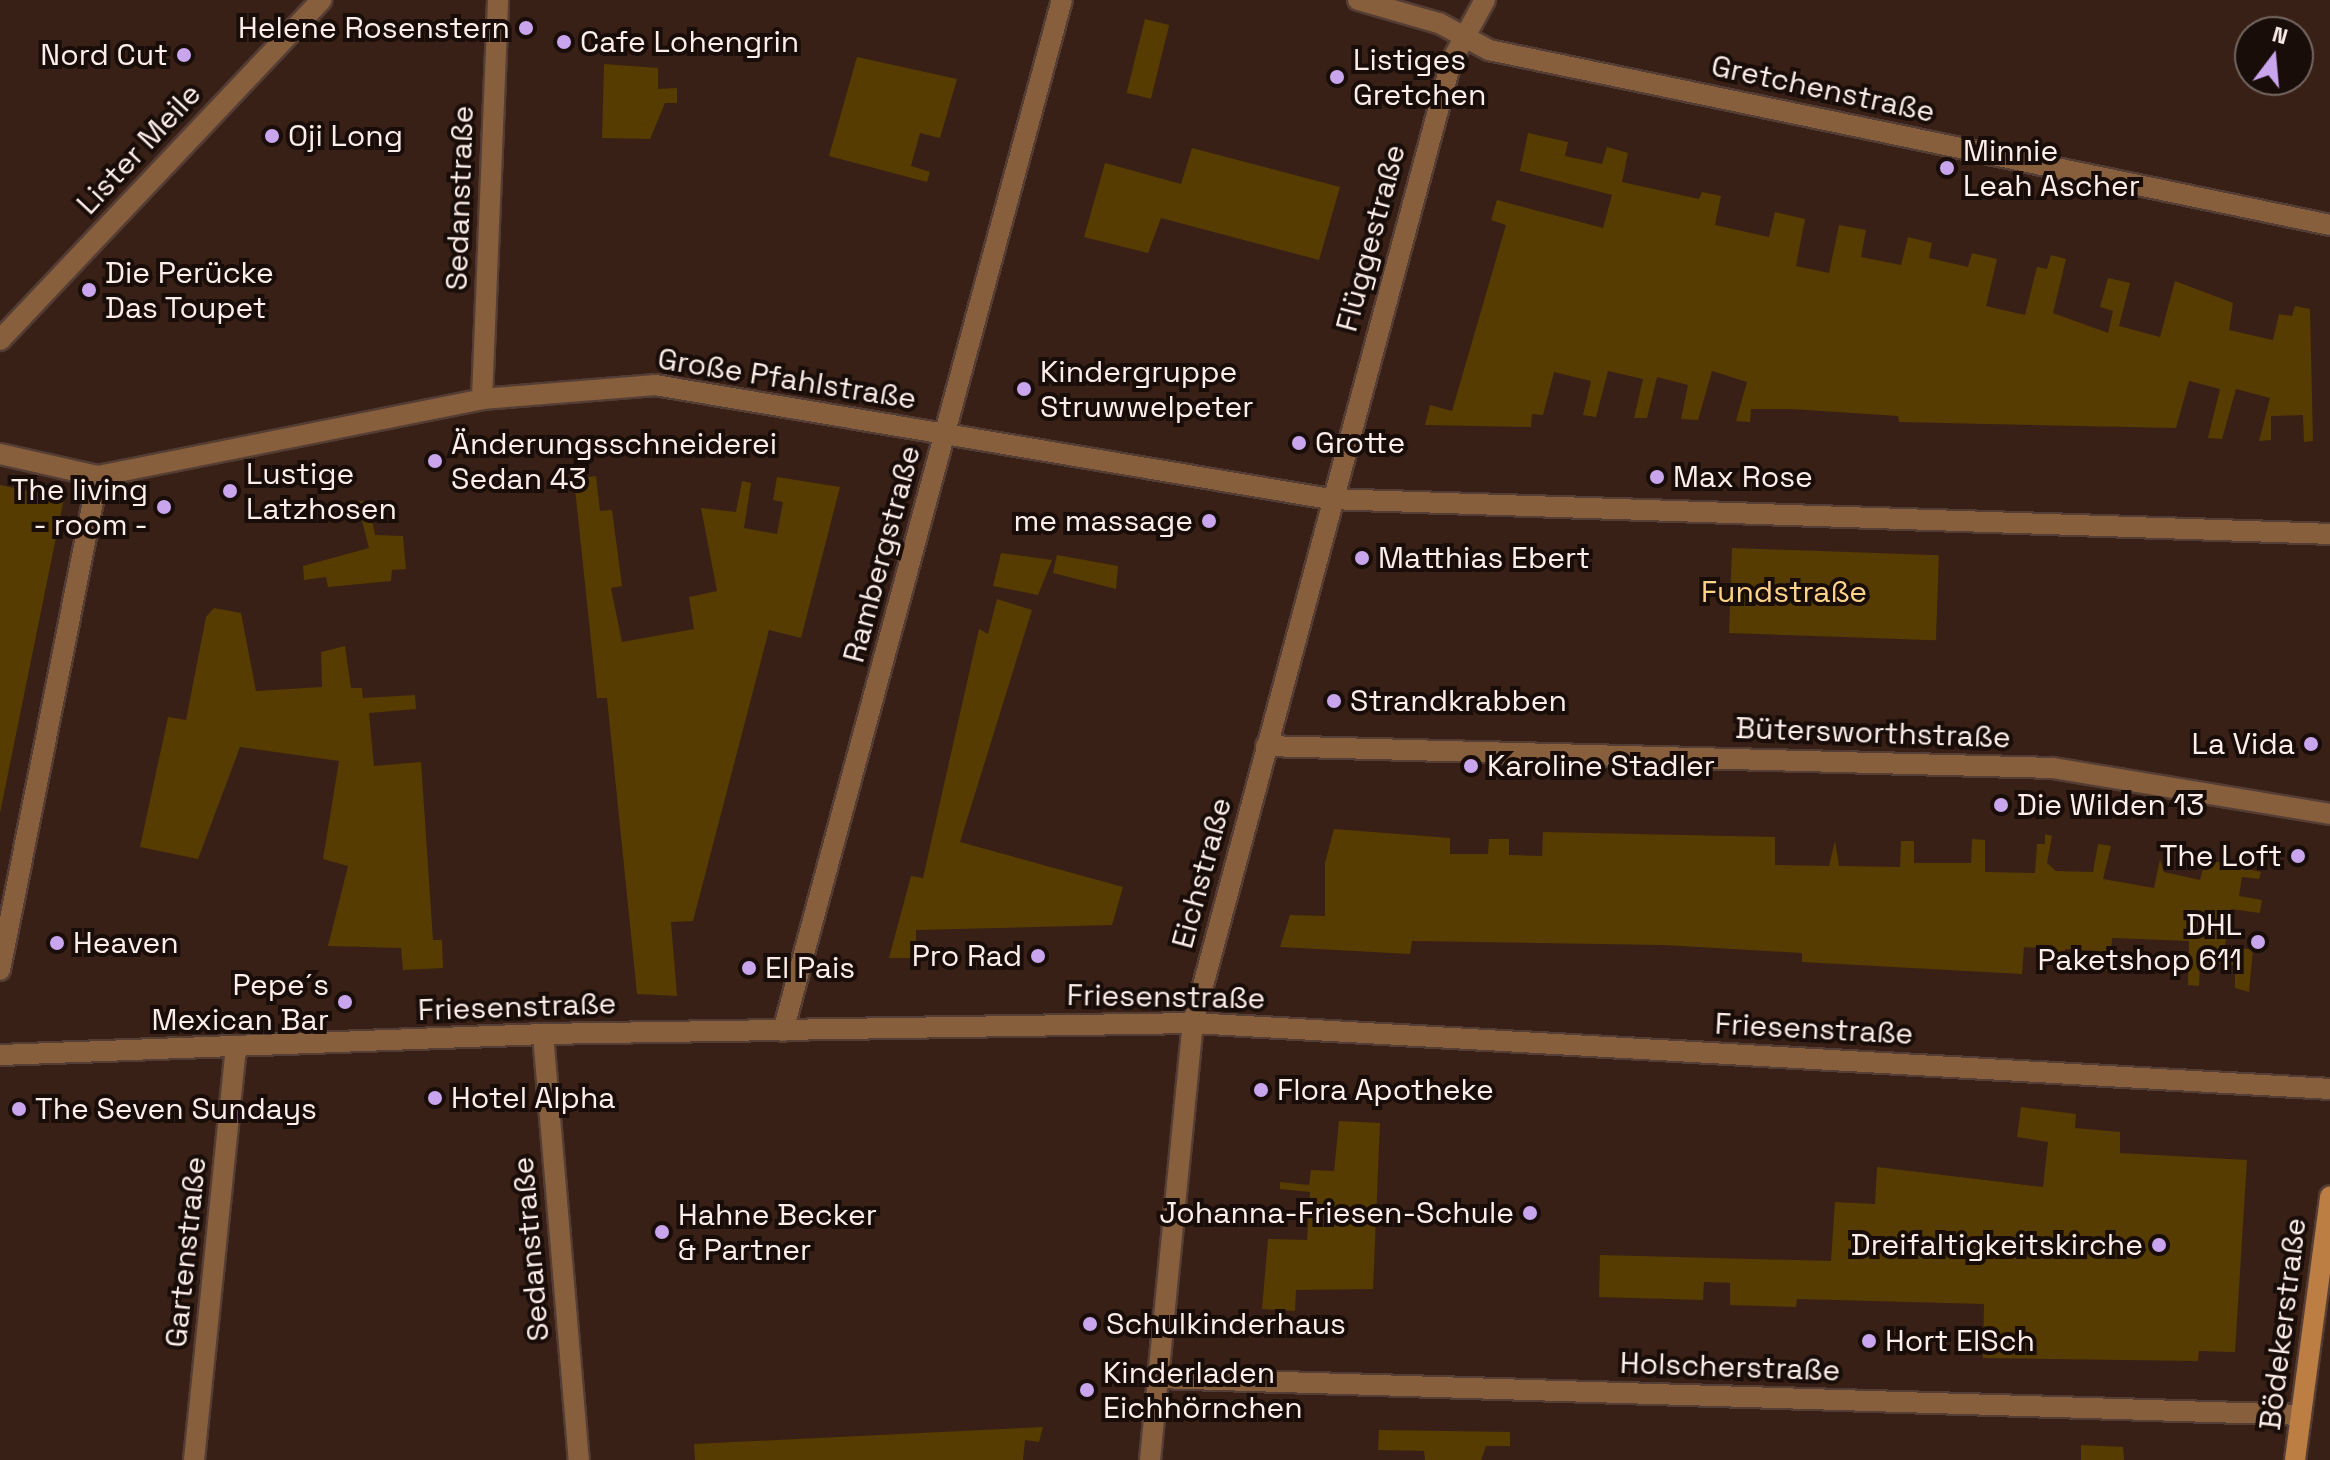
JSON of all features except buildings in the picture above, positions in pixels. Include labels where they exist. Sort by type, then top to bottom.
[{"type":"street","name":"Lister Meile","points":[[0,340],[321,0]]},
{"type":"street","name":"Sedanstraße","points":[[482,399],[498,0]]},
{"type":"street","name":"Rambergstraße","points":[[783,1031],[1062,0]]},
{"type":"street","name":"Gretchenstraße","points":[[1358,0],[1466,38],[1489,50],[2330,225]]},
{"type":"street","name":"Flüggestraße","points":[[1330,499],[1451,62],[1485,0]]},
{"type":"street","name":"Große Pfahlstraße","points":[[0,454],[98,476],[482,399],[655,385],[1330,499]]},
{"type":"street","points":[[0,970],[98,476]]},
{"type":"street","points":[[1330,499],[2330,534]]},
{"type":"street","name":"Eichstraße","points":[[1150,1460],[1193,1023],[1330,499]]},
{"type":"street","name":"Bütersworthstraße","points":[[1266,746],[2053,768],[2330,814]]},
{"type":"street","name":"Friesenstraße","points":[[0,1055],[236,1049],[543,1034],[1193,1023],[2330,1089]]},
{"type":"street","name":"Sedanstraße","points":[[543,1034],[579,1460]]},
{"type":"street","name":"Gartenstraße","points":[[194,1460],[236,1049]]},
{"type":"street","name":"Bödekerstraße","points":[[2295,1460],[2326,1253],[2330,1196]]},
{"type":"street","name":"Holscherstraße","points":[[1158,1378],[2301,1415]]},
{"type":"green space","points":[[1145,19],[1169,25],[1151,99],[1127,93]]},
{"type":"green space","points":[[857,57],[957,79],[940,138],[920,133],[911,166],[930,172],[927,182],[829,156]]},
{"type":"green space","points":[[604,64],[658,68],[658,89],[677,88],[677,103],[665,103],[650,139],[602,138]]},
{"type":"green space","points":[[1528,133],[1568,142],[1565,156],[1602,164],[1607,147],[1628,153],[1622,182],[1699,199],[1702,192],[1721,196],[1715,225],[1769,237],[1775,212],[1805,219],[1796,266],[1829,273],[1839,225],[1866,230],[1861,257],[1901,265],[1908,237],[1932,243],[1929,258],[1968,267],[1972,253],[1997,259],[1986,306],[2025,315],[2037,267],[2047,269],[2051,255],[2066,259],[2053,313],[2108,333],[2113,311],[2100,307],[2108,278],[2130,283],[2119,326],[2160,337],[2175,281],[2233,303],[2229,330],[2273,340],[2279,314],[2292,316],[2295,306],[2310,309],[2313,441],[2304,442],[2303,415],[2271,416],[2271,440],[2259,441],[2270,398],[2236,389],[2222,439],[2208,438],[2220,389],[2189,381],[2176,428],[1899,422],[1898,416],[1792,409],[1751,409],[1750,422],[1736,421],[1747,382],[1712,371],[1698,420],[1681,419],[1688,385],[1657,377],[1647,418],[1634,418],[1643,379],[1608,371],[1596,417],[1583,415],[1591,381],[1554,372],[1543,415],[1532,414],[1531,427],[1425,425],[1430,405],[1452,411],[1506,225],[1491,220],[1497,200],[1603,228],[1612,195],[1520,171]]},
{"type":"green space","points":[[1192,148],[1340,187],[1319,260],[1161,218],[1148,253],[1084,237],[1105,163],[1181,184]]},
{"type":"green space","points":[[596,476],[600,511],[612,510],[622,586],[611,588],[622,642],[694,629],[689,597],[717,591],[701,508],[736,512],[742,481],[751,483],[744,528],[777,534],[783,502],[773,500],[777,477],[840,487],[801,638],[769,630],[693,921],[671,922],[677,996],[637,994],[607,698],[597,698],[574,479]]},
{"type":"green space","points":[[0,485],[64,498],[0,813]]},
{"type":"green space","points":[[357,501],[368,501],[375,535],[403,536],[406,569],[392,570],[391,581],[328,587],[326,577],[304,580],[303,566],[369,548]]},
{"type":"green space","name":"Fundstraße","points":[[1732,548],[1939,555],[1936,640],[1729,633]]},
{"type":"green space","points":[[1001,553],[1052,560],[1038,595],[993,586]]},
{"type":"green space","points":[[1057,555],[1118,566],[1116,589],[1053,573]]},
{"type":"green space","points":[[997,599],[1032,610],[960,842],[1123,887],[1112,925],[916,930],[916,958],[889,958],[911,876],[923,878],[979,629],[988,634]]},
{"type":"green space","points":[[214,608],[241,613],[256,691],[322,687],[321,652],[345,646],[351,688],[362,688],[363,698],[415,695],[416,709],[369,713],[374,766],[421,762],[433,940],[442,940],[443,968],[403,970],[401,948],[328,946],[348,866],[323,859],[339,761],[240,747],[198,859],[140,847],[168,717],[186,720],[206,617]]},
{"type":"green space","points":[[1334,829],[1450,838],[1450,854],[1488,854],[1489,839],[1509,839],[1509,855],[1542,856],[1543,832],[1775,837],[1775,865],[1829,866],[1835,841],[1839,866],[1900,867],[1901,841],[1914,841],[1914,863],[1971,863],[1972,839],[1985,840],[1985,872],[2035,873],[2037,844],[2045,844],[2045,834],[2052,836],[2047,863],[2056,871],[2093,872],[2098,844],[2111,846],[2103,879],[2154,888],[2160,859],[2164,872],[2200,880],[2205,859],[2261,872],[2259,879],[2242,877],[2239,896],[2262,900],[2260,913],[2231,909],[2225,945],[2253,950],[2249,992],[2235,988],[2235,965],[2200,963],[2199,986],[2188,985],[2189,941],[2112,938],[2110,971],[2099,971],[2099,951],[2065,949],[2064,968],[2054,968],[2054,949],[2024,947],[2022,974],[1802,962],[1802,953],[1664,945],[1412,941],[1410,954],[1280,947],[1290,915],[1325,916],[1325,863]]},
{"type":"green space","points":[[2021,1107],[2076,1114],[2075,1128],[2120,1132],[2120,1153],[2247,1160],[2235,1352],[2199,1351],[2198,1361],[1983,1358],[1984,1304],[1797,1299],[1796,1307],[1730,1305],[1730,1283],[1704,1282],[1703,1300],[1599,1297],[1600,1255],[1831,1261],[1835,1202],[1875,1204],[1877,1167],[2043,1187],[2048,1142],[2017,1137]]},
{"type":"green space","points":[[1339,1121],[1380,1123],[1373,1289],[1296,1290],[1295,1311],[1262,1309],[1268,1239],[1307,1240],[1310,1192],[1280,1189],[1280,1182],[1309,1185],[1311,1170],[1334,1171]]},
{"type":"green space","points":[[1043,1427],[1039,1442],[1025,1440],[1023,1460],[695,1460],[694,1444]]},
{"type":"green space","points":[[1379,1430],[1510,1432],[1510,1446],[1486,1446],[1481,1460],[1425,1460],[1424,1451],[1378,1450]]},
{"type":"green space","points":[[2081,1445],[2123,1447],[2124,1460],[2081,1460]]},
{"type":"place","name":"Helene Rosenstern","points":[[526,28]]},
{"type":"place","name":"Cafe Lohengrin","points":[[564,42]]},
{"type":"place","name":"Nord Cut","points":[[184,55]]},
{"type":"place","name":"Listiges Gretchen","points":[[1337,77]]},
{"type":"place","name":"Oji Long","points":[[272,136]]},
{"type":"place","name":"Minnie Leah Ascher","points":[[1947,168]]},
{"type":"place","name":"Die Perücke Das Toupet","points":[[89,290]]},
{"type":"place","name":"Kindergruppe Struwwelpeter","points":[[1024,389]]},
{"type":"place","name":"Grotte","points":[[1299,443]]},
{"type":"place","name":"Änderungsschneiderei Sedan 43","points":[[435,461]]},
{"type":"place","name":"Max Rose","points":[[1657,477]]},
{"type":"place","name":"Lustige Latzhosen","points":[[230,491]]},
{"type":"place","name":"The living - room -","points":[[164,507]]},
{"type":"place","name":"me massage","points":[[1209,521]]},
{"type":"place","name":"Matthias Ebert","points":[[1362,558]]},
{"type":"place","name":"Strandkrabben","points":[[1334,701]]},
{"type":"place","name":"La Vida","points":[[2311,744]]},
{"type":"place","name":"Karoline Stadler","points":[[1471,766]]},
{"type":"place","name":"Die Wilden 13","points":[[2001,805]]},
{"type":"place","name":"The Loft","points":[[2298,856]]},
{"type":"place","name":"DHL Paketshop 611","points":[[2258,942]]},
{"type":"place","name":"Heaven","points":[[57,943]]},
{"type":"place","name":"Pro Rad","points":[[1038,956]]},
{"type":"place","name":"El Pais","points":[[749,968]]},
{"type":"place","name":"Pepe´s Mexican Bar","points":[[345,1002]]},
{"type":"place","name":"Flora Apotheke","points":[[1261,1090]]},
{"type":"place","name":"Hotel Alpha","points":[[435,1098]]},
{"type":"place","name":"The Seven Sundays","points":[[19,1109]]},
{"type":"place","name":"Johanna-Friesen-Schule","points":[[1530,1213]]},
{"type":"place","name":"Hahne Becker & Partner","points":[[662,1232]]},
{"type":"place","name":"Dreifaltigkeitskirche","points":[[2159,1245]]},
{"type":"place","name":"Schulkinderhaus","points":[[1090,1324]]},
{"type":"place","name":"Hort ElSch","points":[[1869,1341]]},
{"type":"place","name":"Kinderladen Eichhörnchen","points":[[1087,1390]]}]
